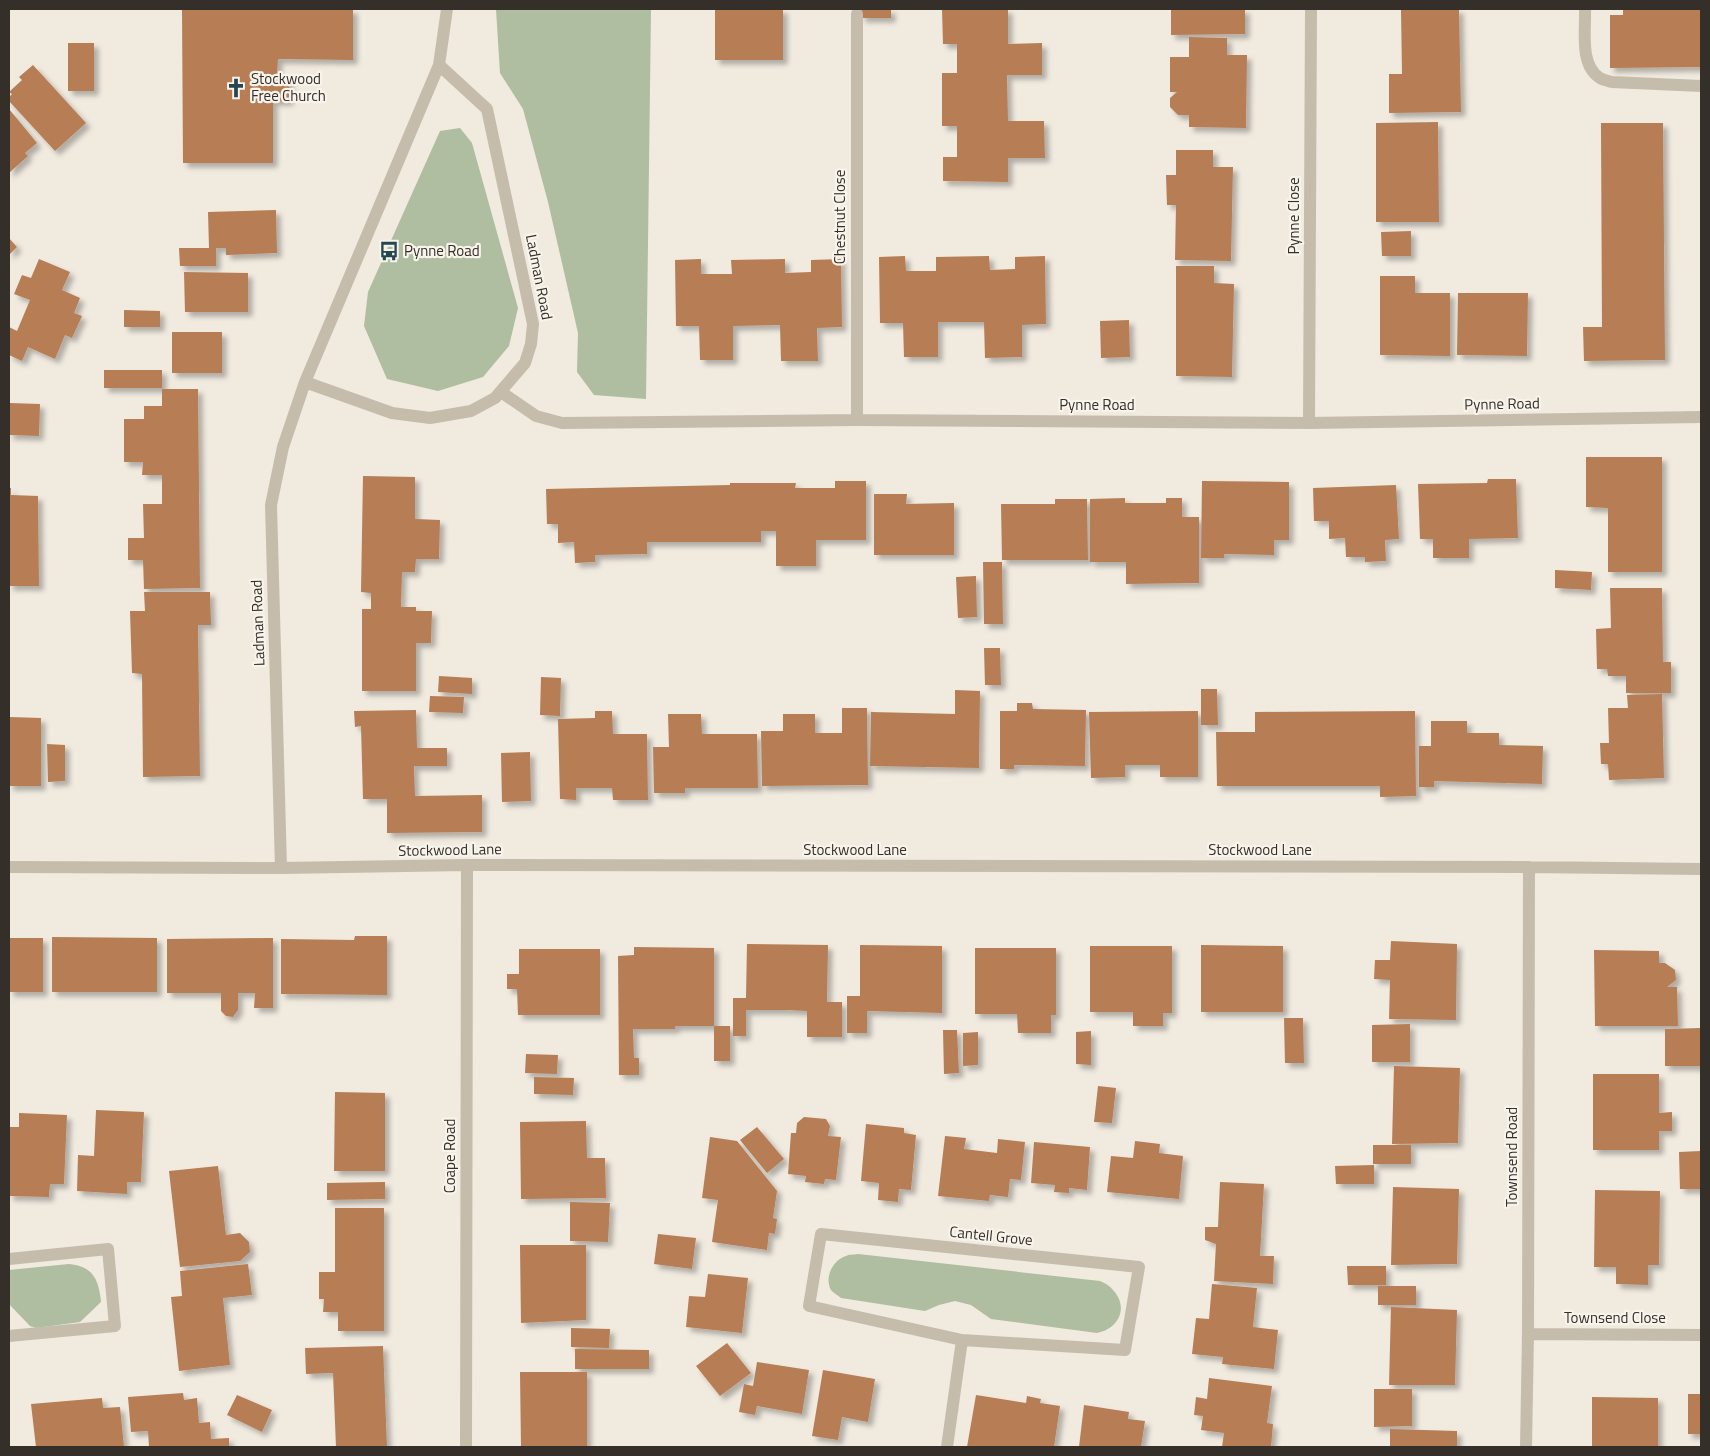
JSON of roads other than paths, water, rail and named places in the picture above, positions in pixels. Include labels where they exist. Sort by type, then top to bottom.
[{"type":"street","name":"Ladman Road","points":[[281,868],[271,505],[283,447],[305,382],[439,65],[447,9]]},
{"type":"street","name":"Pynne Close","points":[[1308,423],[1311,9]]},
{"type":"street","points":[[1585,9],[1586,56],[1590,67],[1600,78],[1612,82],[1701,86]]},
{"type":"street","name":"Chestnut Close","points":[[857,14],[857,420]]},
{"type":"street","name":"Ladman Road","points":[[305,382],[392,413],[430,418],[471,411],[495,398],[525,363],[531,344],[533,324],[487,109],[439,65]]},
{"type":"street","name":"Pynne Road","points":[[501,392],[536,416],[562,423],[857,420],[1308,423],[1701,417]]},
{"type":"street","name":"Stockwood Lane","points":[[9,867],[281,868],[467,865],[1701,869]]},
{"type":"street","name":"Coape Road","points":[[466,1447],[467,865]]},
{"type":"street","name":"Townsend Road","points":[[1526,1447],[1529,867]]},
{"type":"street","name":"Cantell Grove","points":[[821,1234],[1139,1267],[1125,1350],[962,1340],[809,1306],[821,1234]]},
{"type":"street","points":[[9,1258],[108,1249],[115,1326],[9,1336]]},
{"type":"street","name":"Townsend Close","points":[[1528,1334],[1701,1335]]},
{"type":"street","points":[[946,1447],[962,1340]]},
{"type":"place","name":"Stockwood Free Church","points":[[236,88]]},
{"type":"place","name":"Pynne Road","points":[[389,251]]}]
